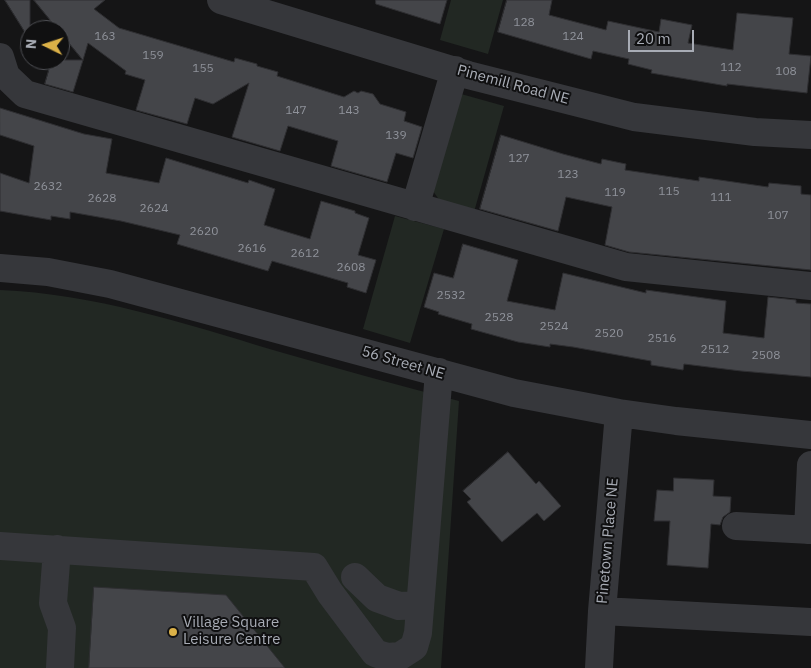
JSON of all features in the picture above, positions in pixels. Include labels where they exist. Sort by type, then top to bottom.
[{"type":"street","name":"Pinemill Road NE","points":[[222,0],[455,70],[634,117],[755,132],[811,135]]},
{"type":"street","points":[[0,58],[6,76],[25,94],[626,267],[811,286]]},
{"type":"street","points":[[416,207],[455,70]]},
{"type":"street","name":"56 Street NE","points":[[0,268],[48,272],[110,284],[514,393],[619,414],[811,435]]},
{"type":"street","points":[[0,546],[298,564],[314,567],[374,653],[387,657],[400,656],[414,647],[418,633],[438,372]]},
{"type":"street","name":"Pinetown Place NE","points":[[599,668],[619,414]]},
{"type":"street","points":[[736,526],[809,530],[811,466]]},
{"type":"street","points":[[57,549],[53,603],[62,628],[60,668]]},
{"type":"street","points":[[325,585],[362,571],[377,598],[400,606],[420,605]]},
{"type":"street","points":[[602,611],[811,622]]},
{"type":"shaded area","points":[[451,0],[503,0],[488,54],[440,40]]},
{"type":"shaded area","points":[[454,92],[504,106],[474,212],[440,201],[428,184]]},
{"type":"shaded area","points":[[395,216],[444,229],[410,343],[363,329]]},
{"type":"shaded area","points":[[0,290],[70,297],[138,311],[459,401],[441,668],[0,668]]},
{"type":"building","points":[[5,0],[30,0],[30,20],[20,20],[20,24]]},
{"type":"building","points":[[34,0],[105,0],[94,9],[119,28],[234,62],[235,58],[257,64],[257,66],[278,72],[277,76],[344,97],[354,91],[373,94],[380,104],[406,112],[404,121],[422,127],[413,158],[396,153],[387,182],[331,166],[338,141],[288,126],[280,151],[232,137],[249,83],[213,104],[195,98],[187,124],[136,110],[145,80],[125,74],[126,71],[88,43],[83,60],[70,44],[70,20],[50,20]]},
{"type":"building","points":[[376,0],[447,0],[440,24],[376,4]]},
{"type":"building","points":[[507,0],[552,0],[549,15],[606,30],[608,21],[659,32],[661,19],[692,25],[688,43],[733,50],[737,13],[793,18],[789,54],[811,56],[807,93],[727,84],[727,86],[651,73],[652,70],[628,64],[629,59],[593,51],[591,59],[498,32]]},
{"type":"building","points":[[70,60],[83,60],[73,92],[45,84],[49,70],[70,70]]},
{"type":"building","points":[[0,108],[84,134],[112,139],[106,173],[159,183],[166,158],[248,183],[249,180],[275,189],[264,225],[310,239],[321,201],[355,211],[355,213],[369,218],[358,255],[376,260],[366,293],[347,287],[348,283],[272,261],[268,271],[177,244],[180,235],[121,221],[70,212],[70,219],[51,216],[51,220],[0,211],[0,173],[29,183],[34,146],[0,135]]},
{"type":"building","points":[[501,135],[601,164],[602,159],[626,164],[625,170],[699,181],[699,177],[768,187],[769,183],[801,186],[801,194],[811,195],[811,270],[629,252],[605,245],[612,207],[566,197],[558,231],[480,209]]},
{"type":"building","points":[[463,244],[518,260],[507,301],[555,310],[563,273],[646,293],[646,290],[726,301],[723,333],[764,338],[768,297],[796,300],[796,303],[811,304],[811,377],[684,364],[683,370],[651,365],[651,361],[573,347],[550,344],[550,347],[518,342],[471,329],[472,324],[438,314],[439,312],[424,307],[434,273],[453,278]]},
{"type":"building","points":[[508,452],[536,484],[539,481],[561,506],[544,521],[537,513],[502,542],[467,502],[471,499],[463,491]]},
{"type":"building","points":[[674,478],[714,480],[713,496],[731,497],[730,512],[723,517],[720,525],[711,524],[708,568],[667,565],[670,521],[654,521],[657,490],[673,491]]},
{"type":"building","name":"Village Square Leisure Centre","points":[[94,587],[226,595],[285,668],[89,668]]},
{"type":"place","name":"Village Square Leisure Centre","points":[[173,632]]}]
